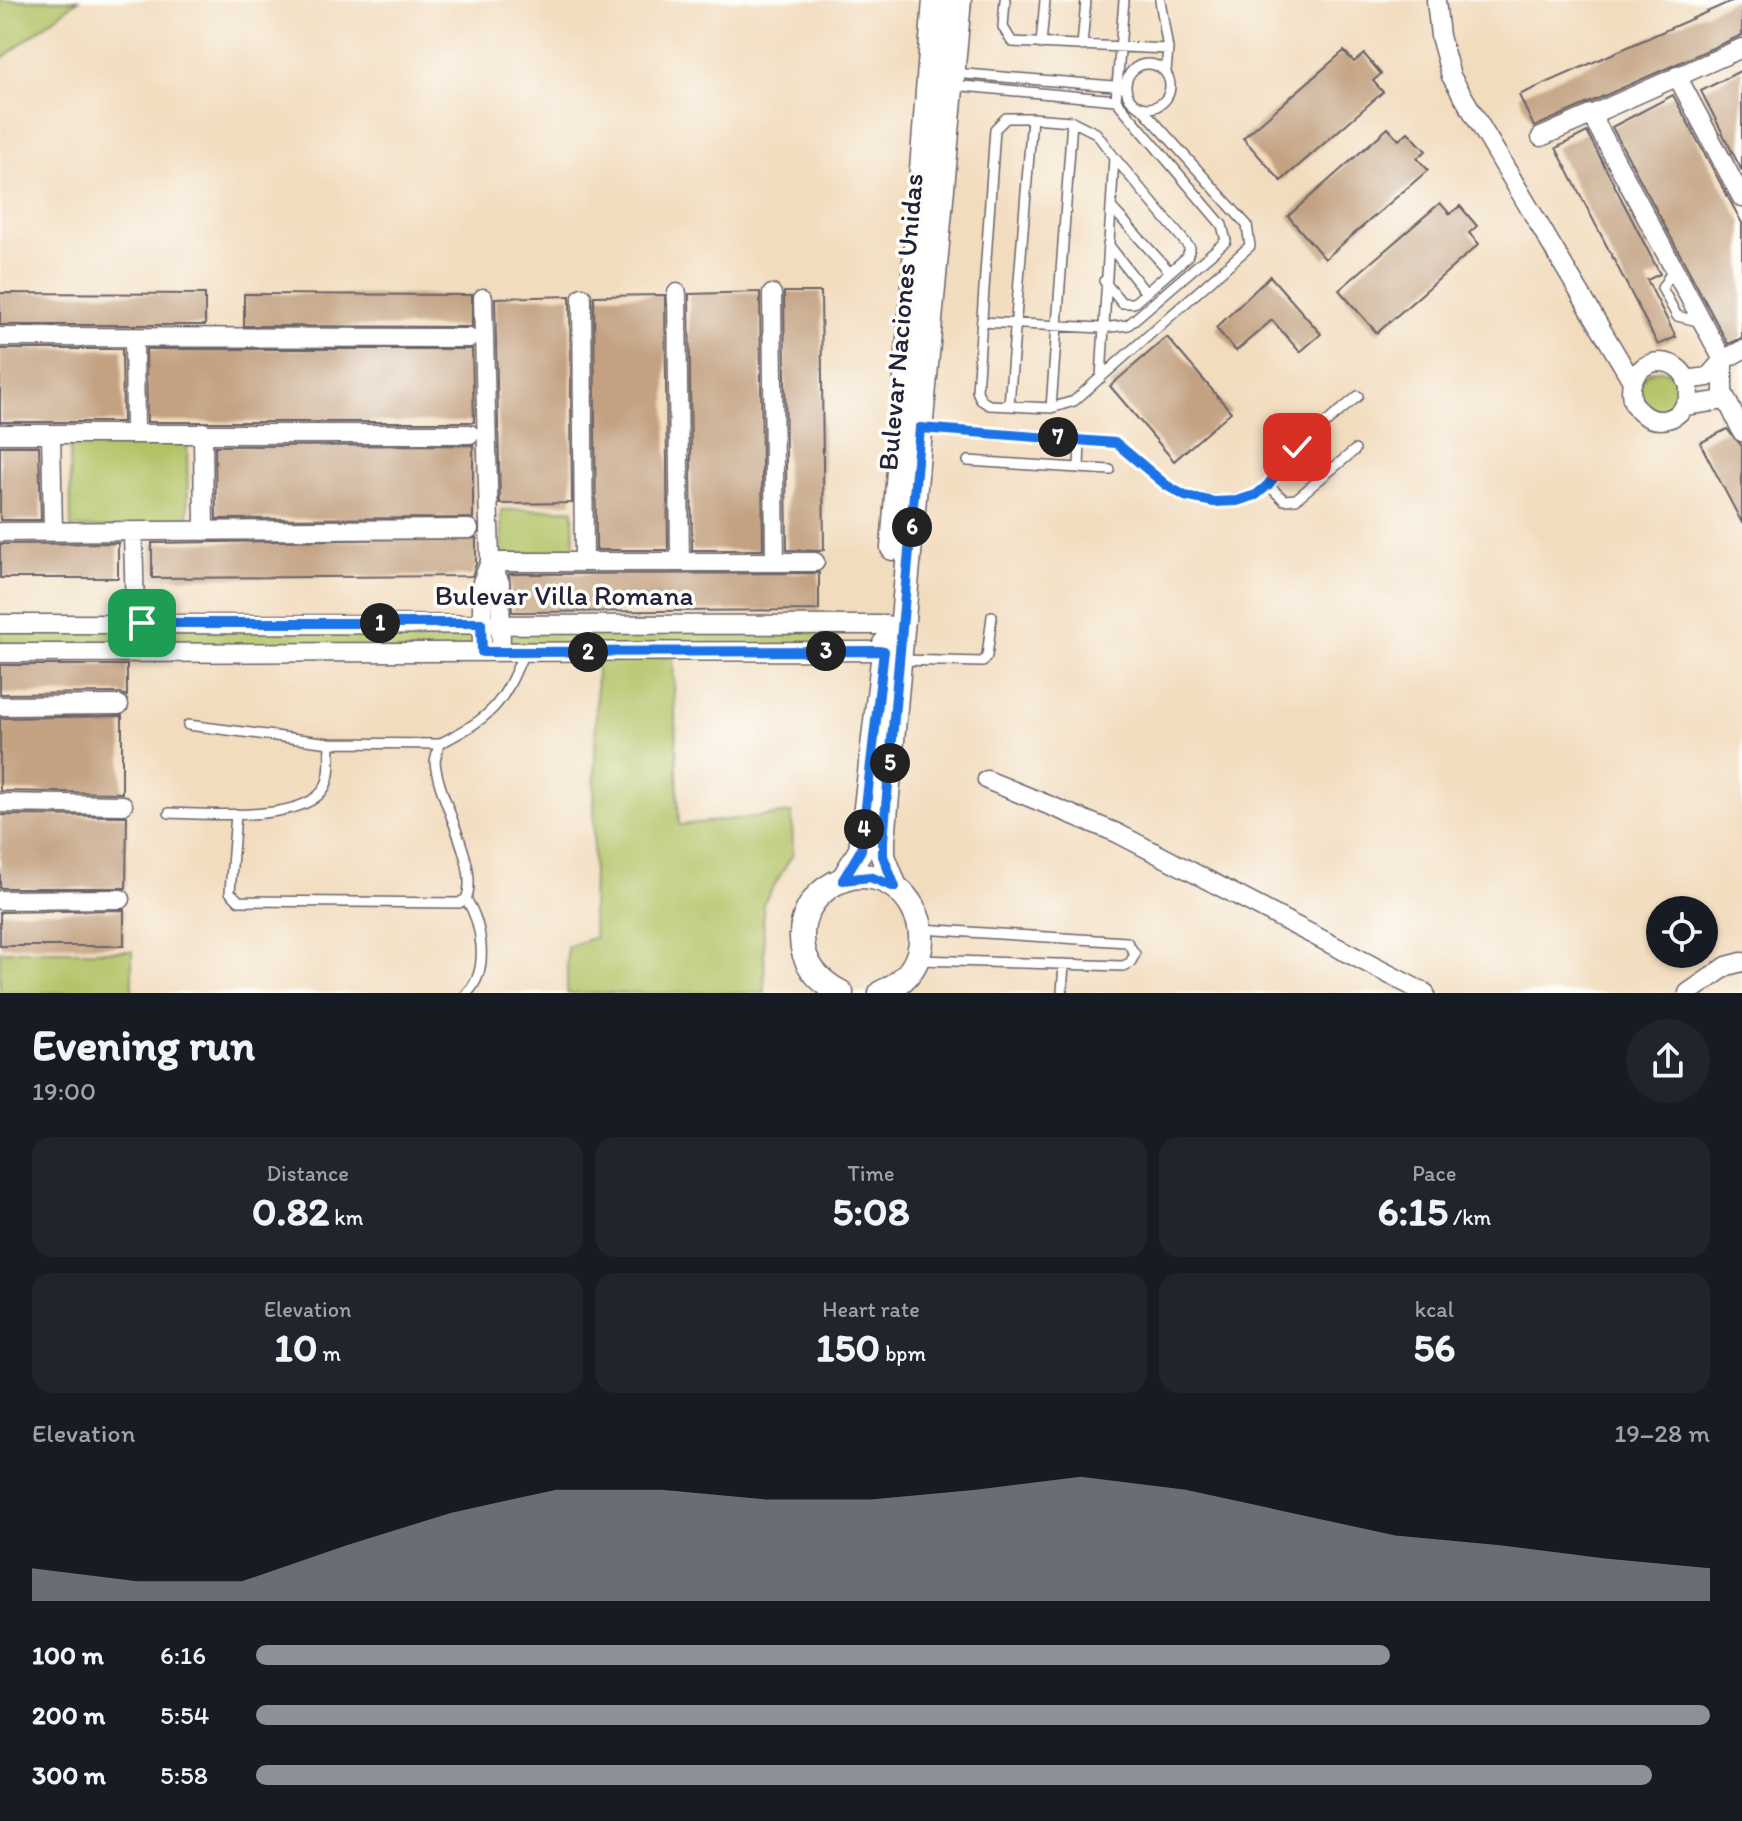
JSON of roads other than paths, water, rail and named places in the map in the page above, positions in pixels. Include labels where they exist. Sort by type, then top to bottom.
[{"type":"main road","name":"Bulevar Naciones Unidas","points":[[921,929],[916,910],[895,887],[883,856],[883,840],[892,655],[887,625],[935,0]]},
{"type":"main road","name":"Bulevar Naciones Unidas","points":[[843,880],[861,850],[892,655],[920,428],[959,0]]},
{"type":"main road","points":[[833,991],[818,978],[804,956],[802,929],[812,904],[820,893],[843,880],[870,877],[895,887]]},
{"type":"main road","points":[[881,993],[906,977],[917,959],[921,929]]},
{"type":"street","points":[[1436,0],[1440,36],[1451,76],[1611,349],[1632,381],[1632,400],[1651,419],[1670,418],[1684,406],[1688,398],[1686,380],[1669,364],[1645,366],[1611,349]]},
{"type":"street","points":[[1541,137],[1742,48]]},
{"type":"street","points":[[1677,76],[1742,198]]},
{"type":"street","points":[[1591,114],[1723,360],[1725,400],[1742,432]]},
{"type":"street","points":[[677,293],[680,561]]},
{"type":"street","points":[[772,294],[775,560]]},
{"type":"street","points":[[582,297],[584,561]]},
{"type":"street","points":[[482,652],[482,582],[490,562],[483,298]]},
{"type":"street","points":[[0,337],[469,338]]},
{"type":"street","points":[[134,338],[135,432]]},
{"type":"street","points":[[1686,380],[1705,379],[1723,360],[1742,350]]},
{"type":"street","points":[[1632,381],[1645,366]]},
{"type":"street","points":[[1684,406],[1725,400]]},
{"type":"street","points":[[203,432],[204,531]]},
{"type":"street","points":[[0,434],[470,434]]},
{"type":"street","points":[[51,434],[53,531]]},
{"type":"street","points":[[0,532],[469,529]]},
{"type":"street","points":[[133,532],[136,653]]},
{"type":"street","points":[[490,562],[815,562]]},
{"type":"street","points":[[490,562],[500,583],[501,652]]},
{"type":"street","name":"Bulevar Villa Romana","points":[[0,624],[500,622],[887,625]]},
{"type":"street","name":"Bulevar Villa Romana","points":[[0,653],[892,655]]},
{"type":"street","points":[[0,706],[119,705]]},
{"type":"street","points":[[987,780],[1117,833],[1425,993]]},
{"type":"street","points":[[0,803],[123,805]]},
{"type":"street","points":[[0,900],[121,899]]},
{"type":"street","points":[[1688,993],[1727,966],[1742,962]]},
{"type":"lane","points":[[1005,0],[1005,36],[1012,42],[1168,49]]},
{"type":"lane","points":[[1041,44],[1045,0]]},
{"type":"lane","points":[[1082,46],[1086,0]]},
{"type":"lane","points":[[1104,281],[1126,305],[1146,293],[1187,257],[1188,243],[1096,133],[1072,121],[1006,118],[995,129],[978,395],[989,405],[1051,408],[1074,401],[1244,255],[1252,241],[1247,225],[1121,86],[1119,48],[1124,0]]},
{"type":"lane","points":[[1141,107],[1156,107],[1167,98],[1171,84],[1166,71],[1168,49],[1160,0]]},
{"type":"lane","points":[[1116,100],[1121,86],[1139,65],[1153,64],[1166,71]]},
{"type":"lane","points":[[952,79],[1121,86]]},
{"type":"lane","points":[[952,79],[1116,100],[1222,225],[1227,237],[1221,249],[1137,320],[1117,328],[982,322]]},
{"type":"lane","points":[[1009,405],[1032,118]]},
{"type":"lane","points":[[1051,408],[1072,121]]},
{"type":"lane","points":[[1101,378],[1104,281],[1114,157]]},
{"type":"lane","points":[[1111,207],[1170,272]]},
{"type":"lane","points":[[1108,244],[1146,293]]},
{"type":"lane","points":[[920,428],[1116,443],[1166,485],[1185,496],[1214,502],[1237,501],[1256,495],[1268,485],[1297,447],[1358,396]]},
{"type":"lane","points":[[1079,468],[1080,439]]},
{"type":"lane","points":[[1268,485],[1284,500],[1296,499],[1355,450]]},
{"type":"lane","points":[[968,461],[1110,470]]},
{"type":"lane","points":[[892,655],[983,662],[987,656],[992,616]]},
{"type":"lane","points":[[188,725],[330,743],[439,744],[490,714],[512,682],[524,652]]},
{"type":"lane","points":[[169,813],[236,814],[302,806],[316,798],[329,778],[330,743]]},
{"type":"lane","points":[[236,814],[231,839],[230,892],[239,901],[459,903],[466,899],[469,892],[466,868],[435,770],[439,744]]},
{"type":"lane","points":[[466,899],[477,919],[480,939],[476,982],[467,993]]},
{"type":"lane","points":[[917,959],[1123,966],[1130,963],[1135,954],[1127,942],[921,929]]},
{"type":"lane","points":[[1062,993],[1064,964]]}]
